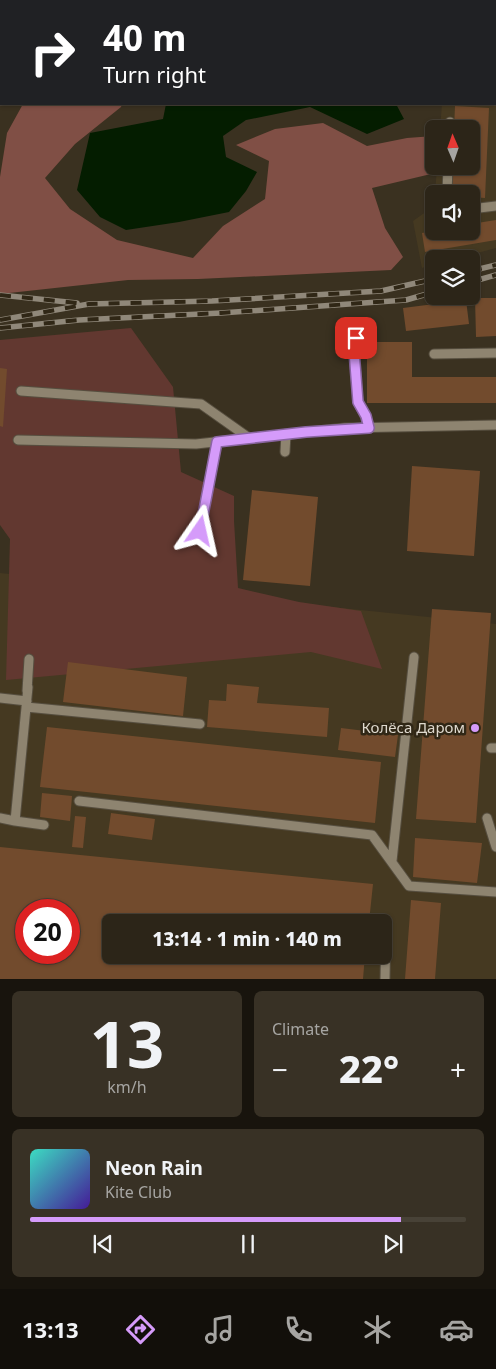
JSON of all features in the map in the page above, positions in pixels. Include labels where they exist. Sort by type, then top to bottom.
[{"type":"lane","points":[[480,208],[496,206]]},
{"type":"lane","points":[[356,338],[354,351],[358,402],[366,416],[369,428]]},
{"type":"lane","points":[[434,354],[496,353]]},
{"type":"lane","points":[[21,391],[201,404],[249,438]]},
{"type":"lane","points":[[18,440],[196,444],[345,428],[496,425]]},
{"type":"lane","points":[[285,452],[286,434]]},
{"type":"lane","points":[[200,531],[217,442]]},
{"type":"lane","points":[[392,861],[414,657]]},
{"type":"lane","points":[[15,821],[29,659]]},
{"type":"lane","points":[[0,698],[27,697],[200,724]]},
{"type":"lane","points":[[79,801],[372,835],[409,886],[496,892]]},
{"type":"lane","points":[[0,818],[44,825]]},
{"type":"lane","points":[[487,818],[496,847]]},
{"type":"lane","points":[[385,964],[385,979]]},
{"type":"shaded area","points":[[22,105],[122,105],[75,144],[45,178],[70,209],[117,240],[193,258],[223,226],[265,199],[269,161],[236,145],[275,129],[323,123],[367,146],[407,138],[425,137],[425,175],[427,175],[372,188],[385,228],[403,257],[391,270],[198,279],[128,280],[0,294],[0,177],[7,133]]},
{"type":"shaded area","points":[[166,105],[397,105],[404,119],[367,134],[310,107],[246,120],[223,136],[226,157],[257,172],[246,191],[229,212],[126,230],[100,217],[77,190],[90,133],[163,119]]},
{"type":"shaded area","points":[[442,105],[496,105],[496,248],[480,252],[480,250],[425,250],[425,267],[422,268],[413,221],[425,212],[425,240],[480,240],[480,185],[436,185],[436,175],[480,175],[480,120],[441,120]]},
{"type":"shaded area","points":[[131,328],[173,387],[181,472],[234,496],[238,588],[299,602],[361,611],[382,669],[311,652],[6,680],[10,539],[0,525],[0,340]]},
{"type":"shaded area","points":[[0,573],[496,624],[496,979],[0,979]]},
{"type":"building","points":[[455,106],[489,108],[485,198],[480,198],[480,185],[451,185],[452,175],[480,175],[480,120],[454,120]]},
{"type":"building","points":[[496,220],[496,240],[437,250],[425,250],[425,252],[422,233],[425,232],[425,240],[480,240],[480,223]]},
{"type":"building","points":[[480,298],[496,298],[496,336],[476,337],[475,305],[480,305]]},
{"type":"building","points":[[427,305],[467,305],[469,324],[406,331],[403,308]]},
{"type":"building","points":[[367,342],[412,342],[412,377],[496,377],[496,403],[367,403]]},
{"type":"building","points":[[0,368],[7,369],[3,427],[0,426]]},
{"type":"building","points":[[412,466],[480,471],[474,556],[407,551]]},
{"type":"building","points":[[252,490],[318,497],[310,586],[243,580]]},
{"type":"building","points":[[432,609],[491,613],[476,823],[416,819]]},
{"type":"building","points":[[68,662],[187,677],[183,716],[63,702]]},
{"type":"building","points":[[227,684],[259,687],[257,703],[329,708],[327,737],[207,727],[209,700],[226,701]]},
{"type":"building","points":[[47,727],[381,762],[375,823],[40,787]]},
{"type":"building","points":[[341,728],[398,735],[395,757],[338,750]]},
{"type":"building","points":[[42,793],[72,796],[70,821],[40,817]]},
{"type":"building","points":[[111,813],[155,819],[152,840],[108,834]]},
{"type":"building","points":[[75,816],[86,817],[83,848],[72,847]]},
{"type":"building","points":[[415,838],[482,843],[477,883],[413,877]]},
{"type":"building","points":[[0,847],[373,884],[370,914],[102,914],[102,964],[364,964],[363,979],[0,979]]},
{"type":"building","points":[[411,900],[441,903],[435,979],[405,979]]},
{"type":"railway","points":[[480,269],[496,265]]},
{"type":"railway","points":[[480,279],[496,275]]},
{"type":"railway","points":[[0,320],[89,304],[212,301],[381,291],[425,281]]},
{"type":"railway","points":[[0,295],[77,303]]},
{"type":"railway","points":[[0,328],[79,320],[221,313],[406,300],[425,295]]},
{"type":"place","name":"Колёса Даром","points":[[475,728]]},
{"type":"route","points":[[200,531],[217,442],[345,428],[369,428],[366,416],[358,402],[354,351],[356,338]]}]
